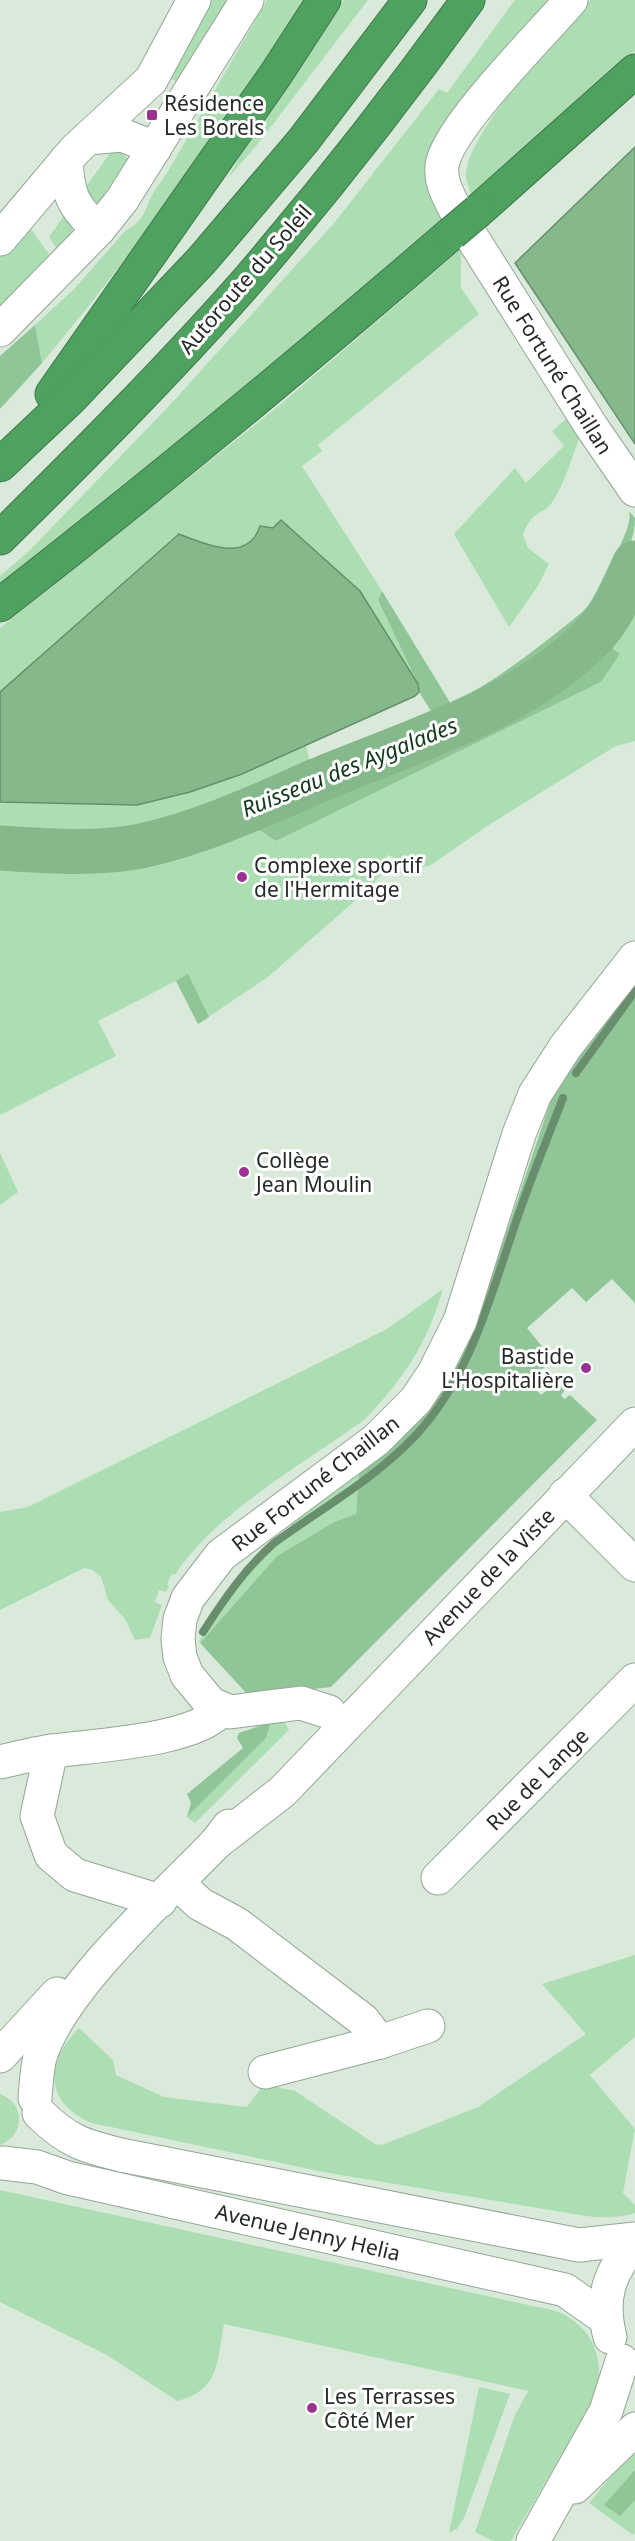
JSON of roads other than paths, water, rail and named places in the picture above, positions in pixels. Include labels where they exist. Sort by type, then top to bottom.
[{"type":"highway","points":[[2,462],[128,287],[276,74],[324,0]]},
{"type":"highway","points":[[2,462],[71,398],[202,260],[303,141],[410,0]]},
{"type":"highway","name":"Autoroute du Soleil","points":[[0,538],[133,404],[249,278],[405,87],[468,0]]},
{"type":"highway","points":[[0,605],[128,505],[301,363],[464,223],[635,71]]},
{"type":"street","points":[[0,239],[76,149],[151,80],[194,0]]},
{"type":"street","points":[[0,330],[98,230],[122,200],[247,0]]},
{"type":"street","name":"Rue Fortuné Chaillan","points":[[571,0],[470,114],[453,138],[442,164],[442,183],[464,223],[591,426],[635,490]]},
{"type":"street","points":[[76,149],[122,135],[155,148]]},
{"type":"street","points":[[76,149],[68,191],[83,216],[98,230]]},
{"type":"street","name":"Rue Fortuné Chaillan","points":[[221,1710],[197,1691],[180,1657],[178,1639],[180,1619],[188,1598],[221,1556],[376,1440],[416,1400],[434,1373],[460,1321],[519,1134],[536,1094],[566,1046],[635,958]]},
{"type":"street","name":"Avenue de la Viste","points":[[329,1712],[381,1689],[635,1424]]},
{"type":"street","points":[[565,1495],[635,1565]]},
{"type":"street","name":"Rue de Lange","points":[[438,1878],[635,1680]]},
{"type":"street","points":[[216,1843],[282,1792],[381,1689]]},
{"type":"street","points":[[0,1762],[51,1751],[172,1734],[211,1720],[221,1710],[239,1712],[301,1702],[329,1712]]},
{"type":"street","points":[[316,1757],[330,1733],[329,1712]]},
{"type":"street","points":[[2,2163],[19,2156],[31,2145],[38,2130],[40,2058],[49,2034],[72,1999],[106,1956],[216,1843],[266,1777],[329,1712]]},
{"type":"street","points":[[51,1751],[37,1816],[51,1855],[75,1875],[169,1892],[200,1904],[245,1930],[363,2020],[380,2042]]},
{"type":"street","points":[[0,2056],[62,1988],[106,1956]]},
{"type":"street","points":[[265,2072],[380,2042],[428,2026]]},
{"type":"street","name":"Avenue Jenny Helia","points":[[0,2074],[10,2076],[24,2084],[59,2133],[83,2146],[579,2244],[635,2241]]},
{"type":"street","name":"Avenue Jenny Helia","points":[[2,2163],[37,2167],[68,2178],[565,2290],[606,2319]]},
{"type":"street","points":[[533,2541],[629,2368],[611,2341],[606,2319],[607,2289],[618,2261],[635,2241]]},
{"type":"street","points":[[550,2512],[635,2429]]},
{"type":"waterway","name":"Ruisseau des Aygalades","points":[[0,848],[70,852],[106,851],[165,840],[236,816],[468,719],[534,683],[564,662],[592,637],[611,611],[635,563]]},
{"type":"waterway","points":[[576,1073],[635,991]]},
{"type":"waterway","points":[[203,1632],[236,1585],[263,1553],[384,1465],[416,1435],[435,1412],[451,1387],[477,1334],[527,1191],[563,1098]]},
{"type":"place","name":"Résidence Les Borels","points":[[152,115]]},
{"type":"place","name":"Complexe sportif de l'Hermitage","points":[[242,877]]},
{"type":"place","name":"Collège Jean Moulin","points":[[244,1172]]},
{"type":"place","name":"Bastide L'Hospitalière","points":[[586,1368]]},
{"type":"place","name":"Les Terrasses Côté Mer","points":[[312,2408]]}]
